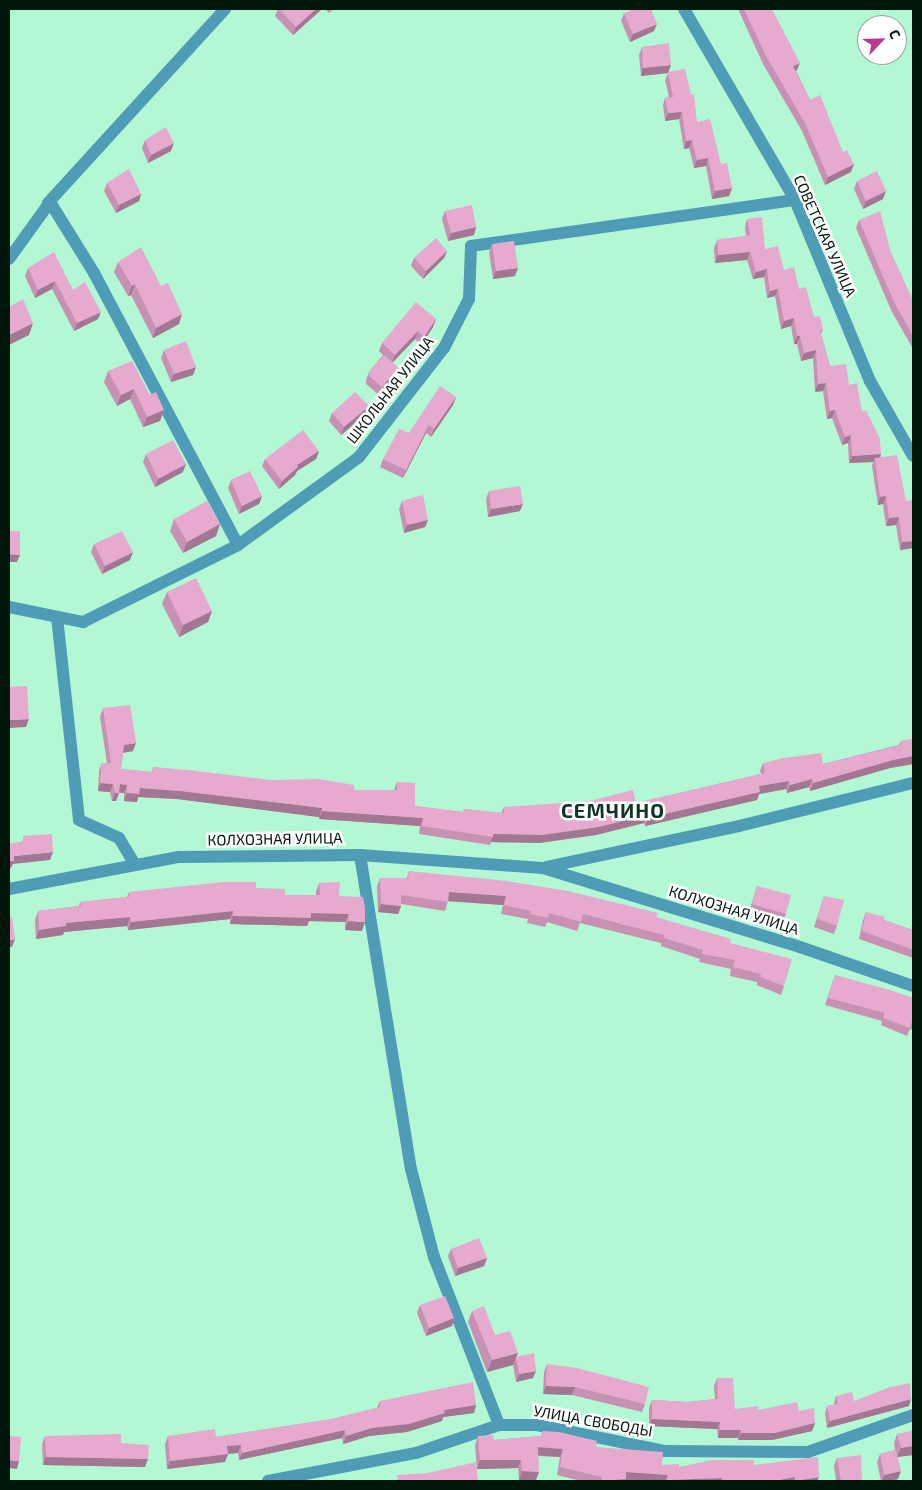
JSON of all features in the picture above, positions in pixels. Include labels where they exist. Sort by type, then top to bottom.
[{"type":"street","name":"СОВЕТСКАЯ УЛИЦА","points":[[684,9],[795,200],[870,381],[913,456]]},
{"type":"street","points":[[9,259],[50,202],[48,203],[222,10]]},
{"type":"street","name":"ШКОЛЬНАЯ УЛИЦА","points":[[9,607],[83,622],[238,544],[359,457],[439,355],[469,299],[472,246],[795,200]]},
{"type":"street","points":[[50,202],[94,272],[238,544]]},
{"type":"street","points":[[57,617],[79,820],[119,838],[134,863]]},
{"type":"street","name":"КОЛХОЗНАЯ УЛИЦА","points":[[543,868],[739,826],[913,783]]},
{"type":"street","points":[[360,855],[411,1169],[434,1257],[498,1425]]},
{"type":"street","name":"КОЛХОЗНАЯ УЛИЦА","points":[[9,889],[134,863],[179,857],[360,855],[543,868],[800,947],[913,986]]},
{"type":"street","name":"УЛИЦА СВОБОДЫ","points":[[268,1481],[416,1453],[498,1425],[537,1425],[665,1450],[808,1452],[913,1415]]},
{"type":"building","points":[[279,9],[316,9],[296,27]]},
{"type":"building","points":[[635,9],[651,9],[657,24],[633,34],[624,13]]},
{"type":"building","points":[[744,9],[772,9],[800,63],[793,66],[810,100],[820,95],[843,152],[847,150],[854,164],[828,177],[805,123],[766,56]]},
{"type":"building","points":[[669,43],[671,65],[643,68],[642,47]]},
{"type":"building","points":[[685,69],[691,95],[694,94],[697,122],[710,119],[721,164],[727,163],[732,188],[715,191],[708,158],[697,160],[692,140],[686,141],[682,112],[668,113],[665,98],[673,97],[668,72]]},
{"type":"building","points":[[166,127],[174,143],[151,155],[145,140]]},
{"type":"building","points":[[129,169],[141,194],[119,205],[107,183]]},
{"type":"building","points":[[877,171],[886,191],[866,201],[857,181]]},
{"type":"building","points":[[472,205],[476,227],[451,233],[445,211]]},
{"type":"building","points":[[880,211],[891,253],[913,301],[913,336],[894,302],[859,220]]},
{"type":"building","points":[[762,217],[765,249],[778,246],[784,270],[794,267],[799,289],[806,287],[814,317],[820,316],[823,330],[820,331],[830,366],[846,364],[849,385],[857,383],[862,412],[866,410],[880,439],[881,454],[852,456],[851,435],[845,437],[835,410],[830,411],[826,383],[818,384],[816,350],[804,353],[800,336],[797,336],[794,318],[784,321],[778,289],[770,291],[767,269],[756,272],[750,252],[718,255],[717,240],[750,235],[747,219]]},
{"type":"building","points":[[436,238],[447,251],[426,271],[414,258]]},
{"type":"building","points":[[514,241],[518,268],[496,271],[492,244]]},
{"type":"building","points":[[141,247],[161,286],[168,283],[182,314],[156,328],[135,284],[132,286],[118,262]]},
{"type":"building","points":[[54,252],[73,290],[85,282],[101,312],[77,323],[55,281],[38,290],[28,268]]},
{"type":"building","points":[[23,299],[33,323],[9,335],[9,307]]},
{"type":"building","points":[[416,302],[436,319],[424,337],[418,331],[395,355],[382,343]]},
{"type":"building","points":[[186,341],[196,367],[174,374],[164,350]]},
{"type":"building","points":[[384,355],[399,368],[382,387],[369,376],[369,372]]},
{"type":"building","points":[[132,361],[150,395],[156,392],[164,410],[147,417],[134,389],[121,395],[108,371]]},
{"type":"building","points":[[440,386],[456,397],[434,429],[429,425],[406,470],[383,459],[399,429],[409,433]]},
{"type":"building","points":[[355,392],[369,406],[344,427],[332,413]]},
{"type":"building","points":[[303,430],[319,451],[297,465],[298,467],[282,481],[265,459]]},
{"type":"building","points":[[173,440],[186,464],[158,479],[146,454]]},
{"type":"building","points":[[897,455],[906,501],[913,500],[913,541],[902,542],[899,517],[889,518],[886,496],[880,497],[875,458]]},
{"type":"building","points":[[250,471],[262,496],[242,506],[231,480]]},
{"type":"building","points":[[520,486],[523,504],[491,509],[489,491]]},
{"type":"building","points":[[423,495],[428,520],[407,525],[402,501]]},
{"type":"building","points":[[207,501],[220,524],[187,542],[174,519]]},
{"type":"building","points":[[9,531],[20,531],[20,555],[9,554]]},
{"type":"building","points":[[122,531],[133,552],[105,566],[94,544]]},
{"type":"building","points":[[196,578],[212,611],[183,625],[167,592]]},
{"type":"building","points":[[27,686],[29,719],[9,720],[9,687]]},
{"type":"building","points":[[130,705],[136,743],[124,745],[121,769],[153,772],[153,767],[270,780],[319,779],[354,785],[354,790],[397,790],[397,782],[415,783],[415,806],[463,812],[464,809],[504,813],[504,807],[590,801],[633,790],[636,803],[765,773],[763,763],[784,758],[821,753],[823,764],[901,745],[901,741],[913,739],[913,756],[813,783],[812,779],[790,785],[789,781],[759,786],[760,792],[648,818],[647,815],[599,827],[542,835],[493,834],[493,837],[422,826],[423,818],[322,811],[322,808],[180,791],[140,788],[139,794],[127,793],[127,785],[120,784],[119,793],[115,793],[113,784],[100,783],[102,763],[111,763],[103,708]]},
{"type":"building","points":[[52,834],[53,852],[14,856],[14,861],[9,861],[9,844],[23,841],[23,836]]},
{"type":"building","points":[[409,871],[507,881],[568,891],[658,913],[656,917],[731,939],[730,943],[792,959],[784,986],[760,977],[761,974],[733,967],[735,960],[702,954],[703,950],[664,938],[664,935],[583,914],[581,922],[549,913],[548,918],[530,914],[531,911],[504,905],[506,896],[449,892],[448,902],[401,895],[401,906],[381,904],[380,878],[408,878]]},
{"type":"building","points":[[224,882],[256,882],[256,888],[285,889],[285,895],[320,895],[319,883],[340,882],[339,896],[363,897],[365,922],[348,921],[349,914],[311,913],[311,918],[233,916],[233,911],[131,922],[130,917],[66,923],[66,926],[39,930],[38,911],[81,906],[80,902],[129,897],[129,892]]},
{"type":"building","points":[[757,886],[791,895],[786,914],[752,904]]},
{"type":"building","points":[[824,896],[844,900],[837,926],[817,919]]},
{"type":"building","points":[[866,912],[885,917],[884,920],[913,930],[913,950],[862,931]]},
{"type":"building","points":[[9,917],[12,917],[15,939],[9,940]]},
{"type":"building","points":[[835,975],[913,998],[913,1021],[910,1028],[883,1018],[885,1013],[828,998]]},
{"type":"building","points":[[479,1238],[487,1258],[458,1268],[451,1249]]},
{"type":"building","points":[[445,1296],[454,1318],[429,1328],[420,1305]]},
{"type":"building","points":[[484,1306],[495,1335],[510,1331],[518,1353],[492,1360],[472,1311]]},
{"type":"building","points":[[534,1353],[536,1371],[519,1374],[516,1357]]},
{"type":"building","points":[[547,1364],[577,1368],[649,1387],[645,1404],[575,1387],[546,1386]]},
{"type":"building","points":[[717,1378],[733,1378],[735,1409],[758,1406],[758,1410],[797,1402],[799,1411],[814,1408],[815,1423],[775,1433],[741,1433],[741,1430],[720,1430],[720,1422],[652,1419],[652,1400],[688,1402],[718,1399]]},
{"type":"building","points":[[473,1382],[476,1405],[444,1410],[445,1413],[409,1424],[372,1428],[346,1436],[345,1430],[242,1453],[241,1445],[227,1446],[228,1454],[170,1461],[168,1436],[215,1429],[216,1437],[332,1419],[380,1407],[380,1401]]},
{"type":"building","points":[[910,1383],[911,1399],[830,1421],[827,1406],[838,1404],[836,1396],[852,1392],[854,1401],[890,1387]]},
{"type":"building","points":[[543,1431],[559,1432],[597,1441],[596,1447],[663,1452],[662,1465],[679,1464],[679,1467],[712,1460],[754,1460],[754,1465],[818,1457],[819,1477],[795,1481],[795,1477],[774,1481],[722,1481],[722,1478],[667,1480],[668,1475],[626,1472],[626,1479],[602,1481],[602,1477],[560,1467],[563,1449],[538,1447],[539,1472],[522,1471],[521,1460],[480,1460],[478,1436],[493,1435],[494,1440],[542,1436]]},
{"type":"building","points":[[913,1431],[913,1446],[901,1448],[897,1434]]},
{"type":"building","points":[[121,1434],[121,1443],[149,1445],[148,1459],[46,1457],[45,1436]]},
{"type":"building","points":[[9,1436],[21,1437],[19,1461],[9,1460]]},
{"type":"building","points":[[896,1450],[901,1471],[884,1475],[880,1454]]},
{"type":"building","points":[[861,1455],[862,1481],[841,1481],[837,1458]]},
{"type":"building","points":[[476,1462],[478,1481],[398,1481],[397,1475],[428,1473]]},
{"type":"district","name":"СЕМЧИНО","points":[[613,810]]}]
